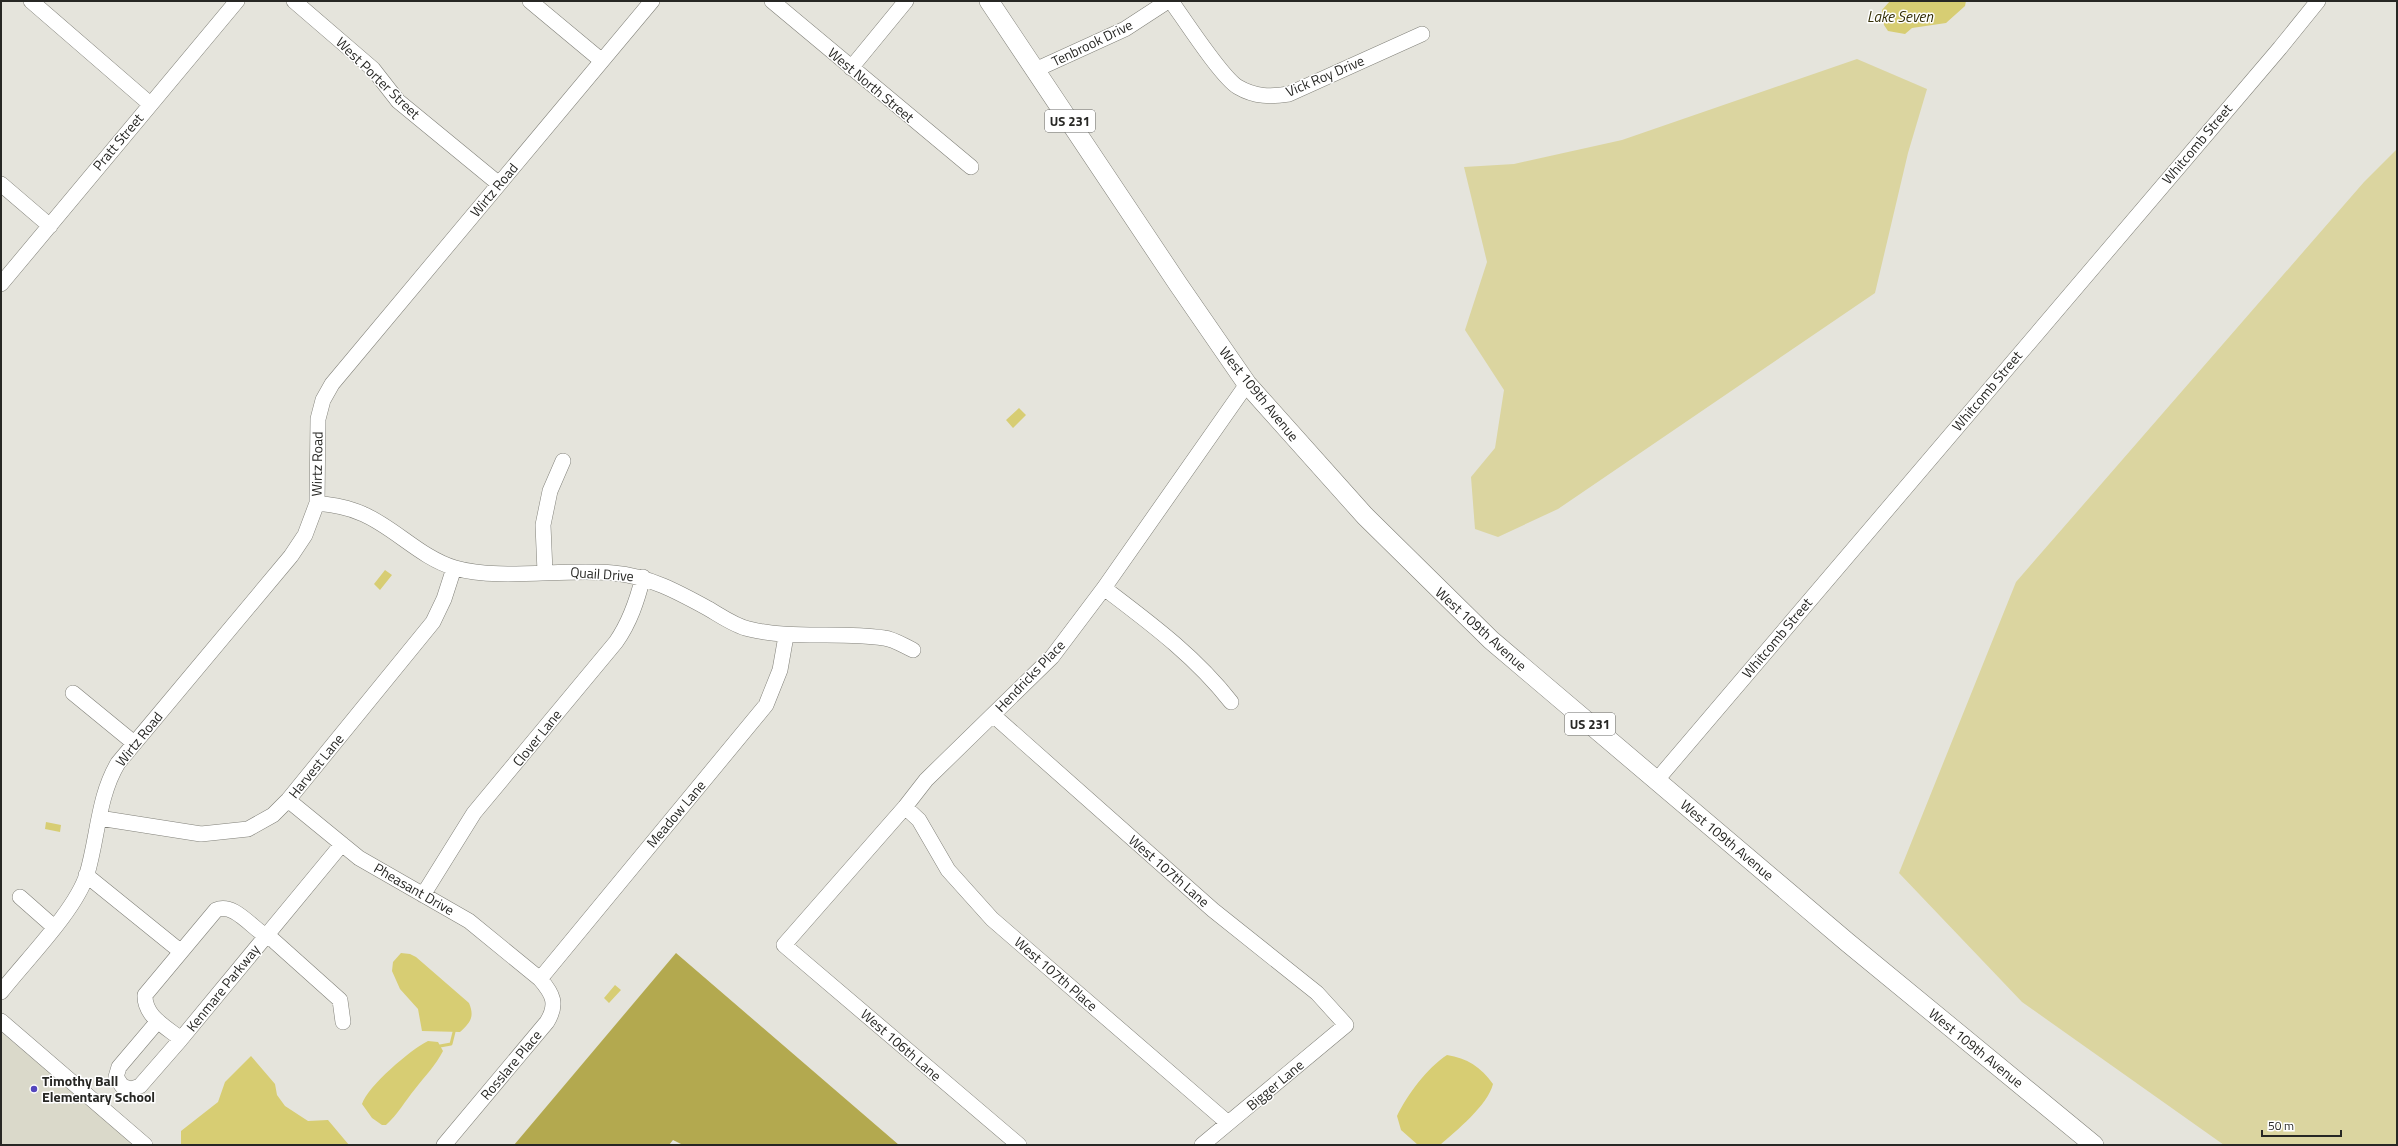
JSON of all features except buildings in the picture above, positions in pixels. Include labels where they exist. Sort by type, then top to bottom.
[{"type":"main road","name":"West 109th Avenue","points":[[989,1],[1186,296],[1247,384],[1365,516],[1427,579],[1495,644],[1847,942],[2094,1145]]},
{"type":"street","points":[[31,1],[150,104]]},
{"type":"street","name":"Pratt Street","points":[[1,284],[237,1]]},
{"type":"street","name":"West Porter Street","points":[[294,1],[372,69],[398,101],[499,184]]},
{"type":"street","points":[[530,1],[602,61]]},
{"type":"street","name":"Wirtz Road","points":[[1,992],[74,902],[86,874],[108,780],[134,743],[290,556],[305,535],[317,503],[318,419],[323,400],[329,390],[652,1]]},
{"type":"street","name":"West North Street","points":[[772,1],[971,167]]},
{"type":"street","points":[[851,68],[906,1]]},
{"type":"street","name":"Tenbrook Drive","points":[[1035,70],[1125,30],[1170,1]]},
{"type":"street","name":"Vick Roy Drive","points":[[1170,1],[1230,82],[1249,92],[1260,95],[1272,96],[1289,94],[1422,34]]},
{"type":"street","name":"Whitcomb Street","points":[[1656,781],[2280,48],[2318,1]]},
{"type":"street","points":[[1,184],[50,226]]},
{"type":"street","name":"Hendricks Place","points":[[784,945],[905,807],[926,780],[1052,657],[1104,588],[1247,384]]},
{"type":"street","points":[[545,572],[543,525],[550,491],[563,461]]},
{"type":"street","name":"Quail Drive","points":[[317,503],[340,506],[362,513],[426,554],[454,568],[480,573],[613,573],[643,577],[670,587],[747,628],[786,636],[857,636],[886,638],[913,650]]},
{"type":"street","name":"Harvest Lane","points":[[99,818],[201,834],[248,829],[273,814],[288,800],[433,622],[444,599],[454,568]]},
{"type":"street","name":"Clover Lane","points":[[424,895],[474,813],[620,636],[636,604],[643,577]]},
{"type":"street","points":[[1104,588],[1169,636],[1212,678],[1231,702]]},
{"type":"street","name":"Meadow Lane","points":[[540,979],[766,705],[780,670],[786,636]]},
{"type":"street","points":[[73,693],[134,743]]},
{"type":"street","name":"West 107th Lane","points":[[993,715],[1213,910],[1317,993],[1346,1025]]},
{"type":"street","name":"Pheasant Drive","points":[[288,800],[360,858],[468,921],[540,979]]},
{"type":"street","name":"West 107th Place","points":[[905,807],[919,820],[948,870],[992,919],[1228,1123]]},
{"type":"street","name":"Kenmare Parkway","points":[[158,1020],[119,1067],[116,1077],[122,1086],[131,1089],[140,1086],[181,1039],[342,844]]},
{"type":"street","points":[[86,874],[180,951]]},
{"type":"street","points":[[20,898],[54,926]]},
{"type":"street","name":"Kenmare Parkway","points":[[181,1039],[148,1011],[145,1003],[145,995],[180,951],[216,910],[222,907],[228,908],[236,913],[264,937]]},
{"type":"street","points":[[264,937],[273,940],[340,1000],[342,1022]]},
{"type":"street","name":"West 106th Lane","points":[[784,945],[1018,1145]]},
{"type":"street","name":"Rosslare Place","points":[[444,1145],[553,1012],[553,1000],[549,990],[540,979]]},
{"type":"street","points":[[1,1021],[145,1145]]},
{"type":"street","name":"Bigger Lane","points":[[1202,1145],[1263,1096],[1346,1025]]},
{"type":"shaded area","points":[[1857,59],[1927,89],[1908,153],[1875,293],[1558,509],[1498,537],[1475,529],[1471,477],[1495,448],[1504,390],[1465,330],[1487,262],[1464,167],[1514,164],[1622,140]]},
{"type":"shaded area","points":[[2397,149],[2397,1145],[2224,1145],[2022,1002],[1899,873],[2016,582],[2364,182]]},
{"type":"shaded area","points":[[676,953],[899,1145],[683,1145],[673,1140],[669,1145],[514,1145]]},
{"type":"shaded area","name":"Timothy Ball Elementary School","points":[[1,1032],[134,1145],[1,1145]]},
{"type":"water","name":"Lake Seven","points":[[1890,1],[1966,1],[1965,6],[1946,23],[1912,28],[1905,34],[1888,31],[1884,25],[1882,10]]},
{"type":"water","points":[[1019,408],[1026,415],[1013,428],[1006,420]]},
{"type":"water","points":[[385,570],[392,575],[380,590],[374,584]]},
{"type":"water","points":[[46,822],[61,825],[60,832],[45,829]]},
{"type":"water","points":[[401,953],[410,954],[416,957],[469,1003],[472,1012],[469,1023],[460,1032],[422,1031],[418,1009],[400,989],[392,971],[393,962]]},
{"type":"water","points":[[615,985],[621,990],[609,1003],[604,998]]},
{"type":"water","points":[[428,1041],[438,1042],[443,1051],[434,1066],[394,1116],[386,1125],[382,1125],[372,1118],[362,1104],[366,1096],[390,1069],[411,1052]]},
{"type":"water","points":[[1447,1055],[1461,1058],[1473,1064],[1484,1073],[1493,1084],[1490,1092],[1478,1109],[1440,1145],[1418,1145],[1401,1130],[1397,1116],[1406,1099],[1418,1082],[1432,1067]]},
{"type":"water","points":[[251,1056],[275,1084],[277,1095],[285,1106],[308,1121],[328,1120],[349,1145],[181,1145],[181,1131],[218,1102],[225,1082]]},
{"type":"waterway","points":[[440,1046],[451,1044],[454,1032]]},
{"type":"place","name":"Timothy Ball Elementary School","points":[[34,1089]]}]
